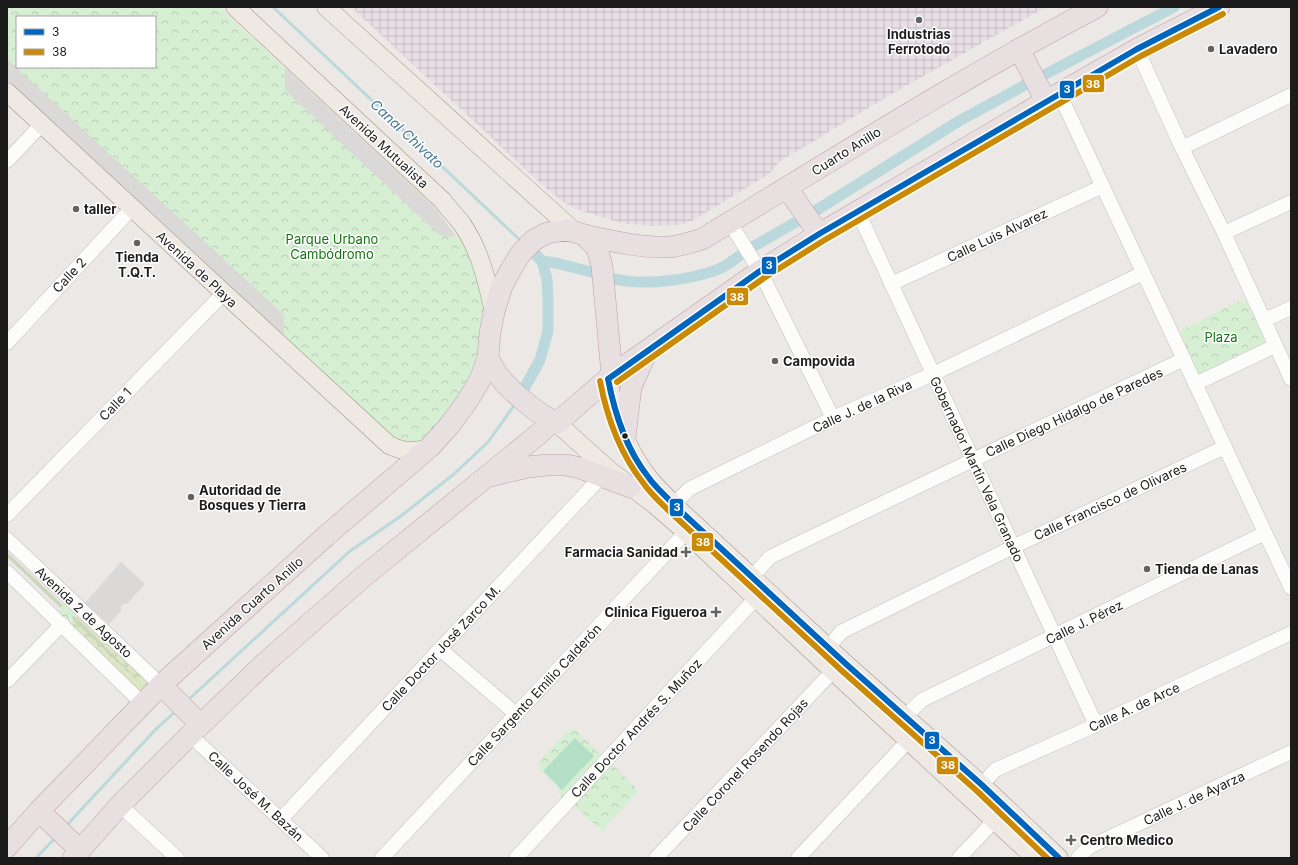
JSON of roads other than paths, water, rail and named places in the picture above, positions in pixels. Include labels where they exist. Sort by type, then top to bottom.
[{"type":"highway","name":"Cuarto Anillo","points":[[528,246],[547,233],[566,230],[618,242],[650,246],[670,247],[702,239],[891,124],[1019,49],[1097,7]]},
{"type":"highway","points":[[43,814],[76,851],[194,725],[358,582],[610,377],[757,266],[815,229],[858,212],[1048,94],[1219,7]]},
{"type":"highway","points":[[1019,49],[1029,69],[1048,94]]},
{"type":"highway","points":[[787,188],[815,229]]},
{"type":"highway","points":[[580,233],[597,248],[602,266],[606,302],[610,377]]},
{"type":"highway","name":"Avenida Cuarto Anillo","points":[[7,847],[43,814],[143,704],[166,690],[326,535],[430,447],[449,426],[468,400],[480,380],[488,356],[494,312],[502,286],[510,270],[528,246]]},
{"type":"highway","points":[[627,444],[631,387],[647,350]]},
{"type":"highway","points":[[488,356],[498,375],[519,396],[555,422]]},
{"type":"highway","points":[[484,478],[528,467],[566,465],[605,473],[630,487]]},
{"type":"highway","points":[[166,690],[194,725]]},
{"type":"main road","name":"Avenida Mutualista","points":[[235,7],[442,200],[462,224],[477,251],[486,275],[494,312]]},
{"type":"main road","points":[[326,7],[580,233]]},
{"type":"main road","name":"Avenida de Playa","points":[[7,92],[389,445],[409,452],[416,452],[430,447]]},
{"type":"main road","points":[[610,377],[612,402],[627,444],[649,478],[674,505],[828,648],[982,785],[1059,858]]},
{"type":"main road","points":[[555,422],[605,473],[617,457],[623,453],[627,444]]},
{"type":"main road","points":[[387,484],[392,469],[392,452],[389,445]]},
{"type":"main road","points":[[630,487],[655,505],[686,532],[833,671],[1035,858]]},
{"type":"main road","points":[[1016,840],[1024,840],[1028,842],[1043,858]]},
{"type":"street","points":[[1137,49],[1291,379]]},
{"type":"street","points":[[1048,94],[1102,186],[1291,588]]},
{"type":"street","points":[[1182,148],[1291,95]]},
{"type":"street","points":[[7,161],[42,124]]},
{"type":"street","name":"Calle Luis Alvarez","points":[[891,284],[1102,186]]},
{"type":"street","points":[[1224,233],[1291,202]]},
{"type":"street","name":"Calle 2","points":[[7,343],[132,208]]},
{"type":"street","name":"Gobernador Martín Vela Granado","points":[[858,212],[1096,725]]},
{"type":"street","points":[[730,223],[757,266],[833,418]]},
{"type":"street","name":"Calle J. de la Riva","points":[[674,505],[689,489],[833,418],[933,374],[1143,272]]},
{"type":"street","name":"Calle 1","points":[[7,515],[224,293]]},
{"type":"street","points":[[1264,320],[1291,308]]},
{"type":"street","points":[[1195,384],[1275,346]]},
{"type":"street","name":"Calle Diego Hidalgo de Paredes","points":[[752,577],[770,557],[1184,359]]},
{"type":"street","name":"Calle Francisco de Olivares","points":[[828,648],[841,632],[1013,547],[1225,447]]},
{"type":"street","name":"Calle Doctor José Zarco M.","points":[[281,819],[605,473]]},
{"type":"street","name":"Calle Sargento Emilio Calderón","points":[[382,858],[686,532]]},
{"type":"street","name":"Calle J. Pérez","points":[[906,716],[922,700],[1265,533]]},
{"type":"street","name":"Avenida 2 de Agosto","points":[[7,539],[166,690]]},
{"type":"street","name":"Avenida 2 de Agosto","points":[[7,572],[143,704]]},
{"type":"street","name":"Calle Doctor Andrés S. Muñoz","points":[[516,858],[756,598]]},
{"type":"street","points":[[7,681],[62,624]]},
{"type":"street","name":"Calle A. de Arce","points":[[982,785],[995,770],[1096,725],[1291,633]]},
{"type":"street","points":[[440,648],[516,714]]},
{"type":"street","name":"Calle Coronel Rosendo Rojas","points":[[656,858],[833,671]]},
{"type":"street","name":"Calle José M. Bazán","points":[[194,725],[281,819],[322,858]]},
{"type":"street","points":[[798,858],[908,741]]},
{"type":"street","name":"Calle J. de Ayarza","points":[[1078,858],[1089,847],[1291,752]]},
{"type":"street","points":[[120,805],[177,858]]},
{"type":"street","points":[[959,858],[995,820]]},
{"type":"waterway","name":"Canal Chivato","points":[[273,7],[522,242]]},
{"type":"waterway","points":[[1042,76],[1174,7]]},
{"type":"waterway","points":[[812,213],[959,121],[1029,83]]},
{"type":"waterway","points":[[754,246],[798,221]]},
{"type":"waterway","name":"Canal Chivato","points":[[533,252],[542,261]]},
{"type":"waterway","points":[[615,279],[640,282],[682,279],[719,269],[743,253]]},
{"type":"waterway","points":[[524,389],[540,360],[548,331],[547,279],[542,261],[535,254]]},
{"type":"waterway","points":[[542,261],[595,273]]},
{"type":"waterway","points":[[187,701],[350,551],[401,516],[454,474],[488,442],[513,407]]},
{"type":"waterway","points":[[66,826],[157,728],[177,710]]},
{"type":"waterway","points":[[36,858],[56,837]]},
{"type":"place","name":"Industrias Ferrotodo","points":[[919,20]]},
{"type":"place","name":"Lavadero","points":[[1211,49]]},
{"type":"place","name":"taller","points":[[76,209]]},
{"type":"place","name":"Tienda T.Q.T.","points":[[137,243]]},
{"type":"place","name":"Campovida","points":[[775,361]]},
{"type":"place","name":"Autoridad de Bosques y Tierra","points":[[191,497]]},
{"type":"place","name":"Farmacia Sanidad","points":[[686,552]]},
{"type":"place","name":"Tienda de Lanas","points":[[1147,569]]},
{"type":"place","name":"Clinica Figueroa","points":[[716,612]]},
{"type":"place","name":"Centro Medico","points":[[1071,840]]},
{"type":"park label","name":"Parque Urbano Cambódromo","points":[[332,246]]},
{"type":"park label","name":"Plaza","points":[[1221,337]]}]
